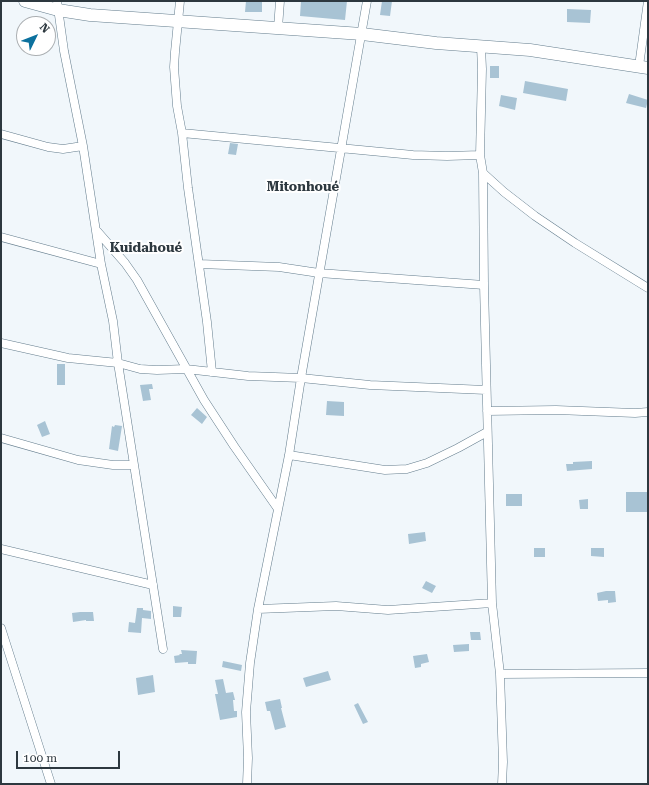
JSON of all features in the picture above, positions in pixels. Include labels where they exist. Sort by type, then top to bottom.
[{"type":"main road","points":[[25,1],[58,6],[90,15],[362,34],[436,43],[530,50],[644,67]]},
{"type":"street","points":[[180,1],[174,67],[177,106],[182,133],[212,372]]},
{"type":"street","points":[[278,28],[280,1]]},
{"type":"street","points":[[247,784],[248,758],[246,712],[250,663],[258,609],[289,455],[319,273],[367,1]]},
{"type":"street","points":[[644,67],[648,1]]},
{"type":"street","points":[[58,6],[70,84],[83,146],[101,264],[112,321],[163,649]]},
{"type":"street","points":[[481,47],[480,155],[483,173],[487,432],[492,603],[500,674],[503,762],[502,784]]},
{"type":"street","points":[[182,133],[341,147],[412,155],[480,155]]},
{"type":"street","points":[[1,134],[48,147],[63,149],[83,146]]},
{"type":"street","points":[[483,173],[504,192],[535,216],[575,243],[648,288]]},
{"type":"street","points":[[96,230],[125,263],[137,280],[186,369],[234,446],[278,509]]},
{"type":"street","points":[[1,238],[101,264]]},
{"type":"street","points":[[199,264],[279,267],[319,273],[484,285]]},
{"type":"street","points":[[1,343],[68,358],[118,363],[140,369],[186,369],[248,376],[301,378],[370,385],[486,390]]},
{"type":"street","points":[[487,411],[556,410],[635,413],[648,412]]},
{"type":"street","points":[[289,455],[335,464],[385,470],[407,469],[427,463],[487,432]]},
{"type":"street","points":[[1,438],[78,460],[113,465],[134,465]]},
{"type":"street","points":[[1,549],[153,585]]},
{"type":"street","points":[[258,609],[336,606],[388,610],[492,603]]},
{"type":"street","points":[[1,628],[48,783]]},
{"type":"street","points":[[500,674],[648,673]]},
{"type":"building","points":[[246,1],[262,1],[262,12],[245,12]]},
{"type":"building","points":[[301,1],[347,1],[345,20],[300,16]]},
{"type":"building","points":[[382,1],[392,1],[390,16],[380,15]]},
{"type":"building","points":[[567,9],[591,10],[590,23],[567,22]]},
{"type":"building","points":[[490,66],[499,66],[499,78],[490,78]]},
{"type":"building","points":[[525,81],[568,89],[566,101],[523,93]]},
{"type":"building","points":[[629,94],[648,100],[646,108],[626,103]]},
{"type":"building","points":[[501,95],[517,98],[515,110],[499,106]]},
{"type":"building","points":[[230,143],[238,144],[236,155],[228,154]]},
{"type":"building","points":[[57,364],[65,364],[65,385],[57,385]]},
{"type":"building","points":[[152,384],[153,389],[149,389],[151,400],[143,401],[140,385]]},
{"type":"building","points":[[327,401],[344,402],[344,416],[326,415]]},
{"type":"building","points":[[197,408],[207,417],[202,424],[191,415]]},
{"type":"building","points":[[45,421],[50,434],[42,437],[37,425]]},
{"type":"building","points":[[115,425],[122,426],[118,451],[109,449],[112,426],[114,427]]},
{"type":"building","points":[[592,461],[592,469],[567,471],[566,464]]},
{"type":"building","points":[[626,492],[648,492],[648,512],[626,512]]},
{"type":"building","points":[[506,494],[522,494],[522,506],[506,506]]},
{"type":"building","points":[[588,499],[588,509],[580,509],[579,500]]},
{"type":"building","points":[[425,532],[426,541],[409,544],[408,534]]},
{"type":"building","points":[[534,548],[545,548],[545,557],[534,557]]},
{"type":"building","points":[[591,548],[604,548],[604,557],[591,556]]},
{"type":"building","points":[[426,581],[436,586],[432,593],[422,588]]},
{"type":"building","points":[[615,591],[616,602],[608,603],[608,600],[598,601],[597,593]]},
{"type":"building","points":[[173,606],[182,607],[181,617],[173,617]]},
{"type":"building","points":[[137,608],[143,608],[143,610],[151,611],[151,619],[142,618],[141,633],[128,632],[129,622],[135,623]]},
{"type":"building","points":[[93,612],[94,621],[86,620],[73,622],[72,613]]},
{"type":"building","points":[[470,632],[480,632],[481,640],[471,640]]},
{"type":"building","points":[[469,644],[469,651],[454,652],[453,645]]},
{"type":"building","points":[[181,650],[197,651],[196,664],[188,664],[188,662],[175,663],[174,656],[182,654]]},
{"type":"building","points":[[427,654],[429,662],[421,664],[421,667],[415,668],[413,656]]},
{"type":"building","points":[[223,661],[242,665],[241,671],[222,667]]},
{"type":"building","points":[[328,671],[331,680],[306,687],[303,678]]},
{"type":"building","points":[[153,675],[155,692],[138,695],[136,678]]},
{"type":"building","points":[[223,679],[226,693],[233,692],[235,700],[233,700],[234,711],[237,711],[237,717],[220,720],[215,694],[218,694],[215,680]]},
{"type":"building","points":[[280,699],[286,727],[275,730],[270,711],[267,711],[265,702]]},
{"type":"building","points":[[358,703],[368,722],[363,724],[354,705]]},
{"type":"district","name":"Mitonhoué","points":[[303,187]]},
{"type":"district","name":"Kuidahoué","points":[[146,248]]}]
